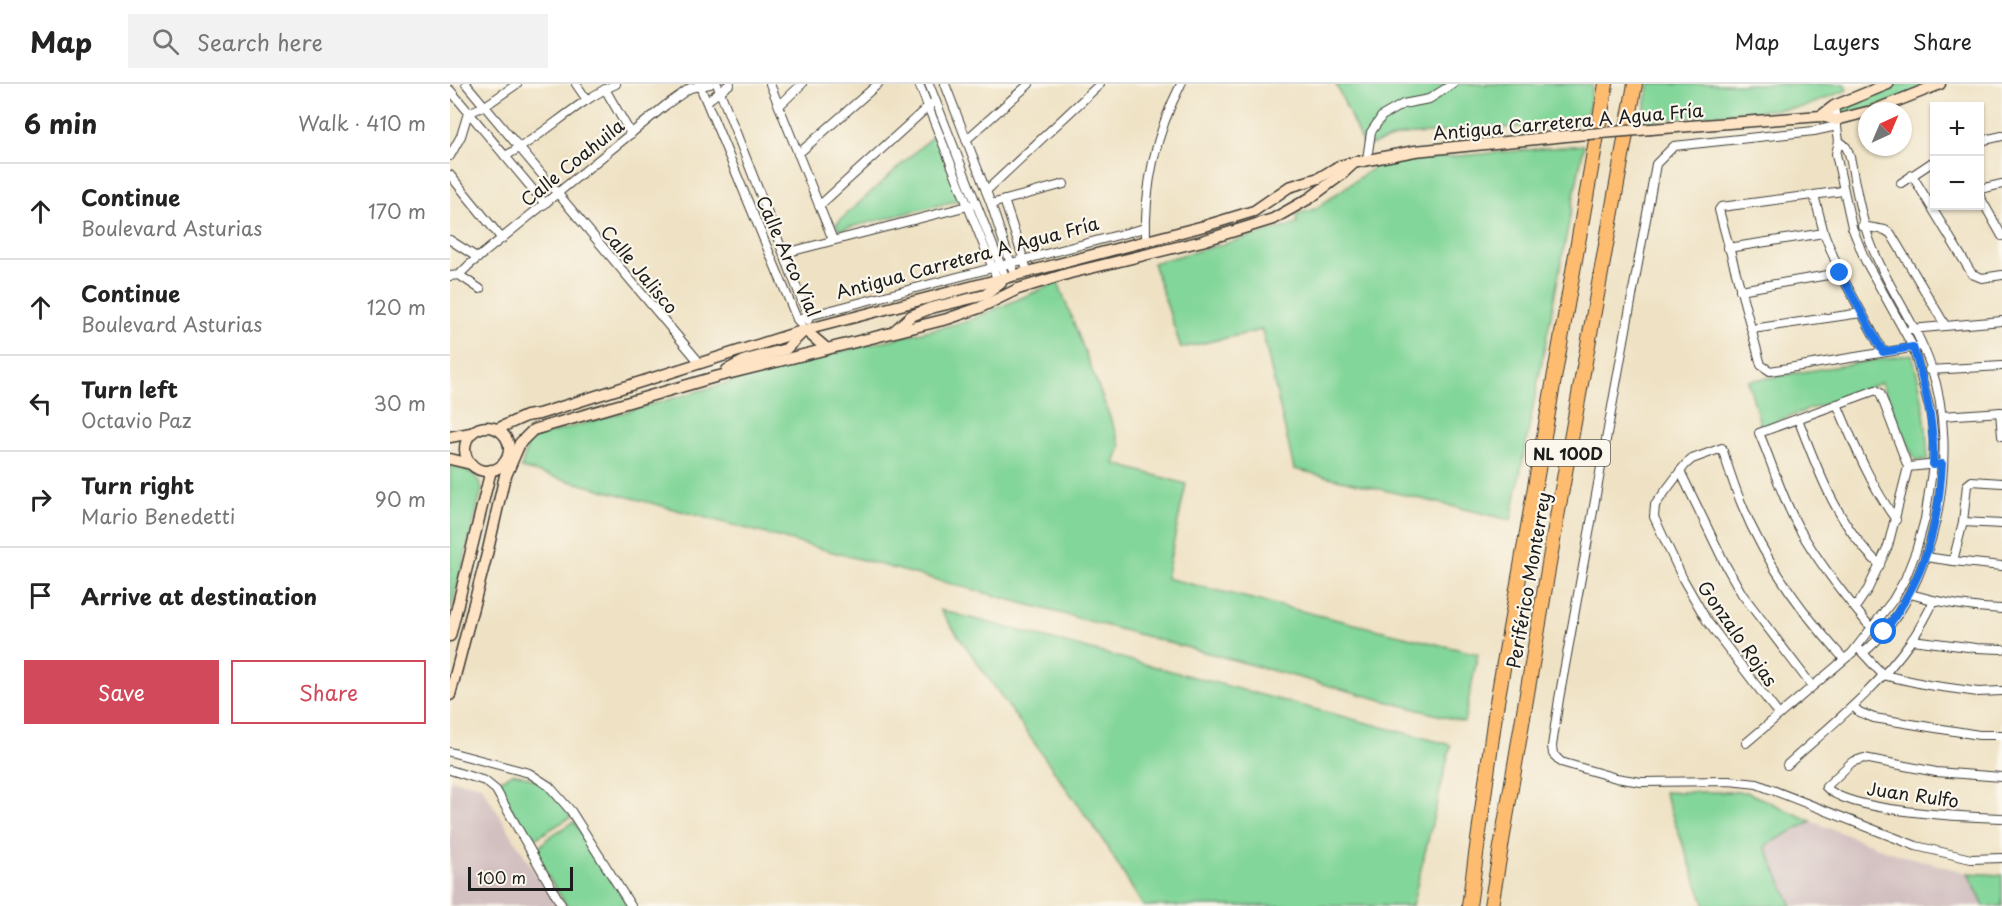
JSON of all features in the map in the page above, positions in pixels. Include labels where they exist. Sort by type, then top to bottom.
[{"type":"highway","name":"Periférico Monterrey","points":[[1469,906],[1496,708],[1606,84]]},
{"type":"highway","name":"Periférico Monterrey","points":[[1491,906],[1557,517],[1635,84]]},
{"type":"street","name":"Calle Jalisco","points":[[466,84],[700,363]]},
{"type":"street","points":[[468,113],[485,106],[517,84]]},
{"type":"street","points":[[576,84],[587,100]]},
{"type":"street","points":[[505,156],[587,100],[616,84]]},
{"type":"street","name":"Calle Coahuila","points":[[459,275],[686,90],[710,84]]},
{"type":"street","points":[[708,101],[719,88],[730,84]]},
{"type":"street","points":[[770,84],[833,240]]},
{"type":"street","points":[[779,106],[802,84]]},
{"type":"street","points":[[798,154],[878,84]]},
{"type":"street","points":[[920,84],[932,104],[976,204],[997,266]]},
{"type":"street","points":[[929,84],[932,104],[967,206],[997,266],[1006,278]]},
{"type":"street","points":[[966,140],[1029,84]]},
{"type":"street","points":[[986,191],[1100,84]]},
{"type":"street","points":[[1146,243],[1147,192],[1151,172],[1165,121],[1181,84]]},
{"type":"street","points":[[1367,159],[1371,132],[1382,116],[1403,104],[1430,99],[1453,84]]},
{"type":"street","points":[[1821,116],[1834,106],[1888,84]]},
{"type":"street","points":[[1895,102],[1940,84]]},
{"type":"street","name":"Calle Arco Vial","points":[[700,85],[797,319],[805,330]]},
{"type":"street","points":[[891,333],[911,316],[931,308],[985,295],[1006,278],[1011,262],[948,86]]},
{"type":"street","name":"Calle Arco Vial","points":[[719,88],[786,252],[808,316],[805,330]]},
{"type":"street","points":[[605,89],[631,134]]},
{"type":"street","points":[[450,90],[545,204]]},
{"type":"street","points":[[819,206],[932,104]]},
{"type":"street","points":[[1746,743],[1855,649],[1879,621],[1905,579],[1925,519],[1933,465],[1934,440],[1931,414],[1913,347],[1865,260],[1852,227],[1836,154],[1839,141],[1834,106]]},
{"type":"street","points":[[450,156],[461,136],[468,113]]},
{"type":"street","name":"Antigua Carretera A Agua Fría","points":[[805,330],[1186,232],[1254,211],[1289,187],[1319,178],[1339,166],[1367,159],[1415,151],[1651,129],[1821,116],[1837,123],[1858,115]]},
{"type":"street","points":[[1837,123],[1814,131],[1674,147],[1656,164],[1559,699],[1552,746],[1553,754],[1561,762],[1584,770],[1641,783],[1729,781],[1757,784],[1916,846],[1971,859],[2002,858]]},
{"type":"street","points":[[1984,140],[2002,136]]},
{"type":"street","points":[[1839,141],[1846,147],[1848,153],[1864,226],[1880,265],[1915,328],[1932,369],[1942,416],[1940,496],[1926,557],[1910,594],[1884,632],[1863,652]]},
{"type":"street","name":"Antigua Carretera A Agua Fría","points":[[715,377],[947,319],[979,308],[1018,290],[1070,273],[1212,238],[1274,219],[1324,188],[1355,162]]},
{"type":"street","points":[[1901,183],[1930,164]]},
{"type":"street","points":[[450,175],[502,239]]},
{"type":"street","points":[[1912,175],[1972,274],[1982,278],[2002,276]]},
{"type":"street","points":[[991,204],[1064,184]]},
{"type":"street","points":[[1984,188],[2002,184]]},
{"type":"street","points":[[1844,191],[1721,207],[1718,214],[1761,365],[1770,371],[1923,345]]},
{"type":"street","points":[[1814,195],[1824,233],[1840,273],[1883,352]]},
{"type":"street","points":[[1004,200],[1028,273]]},
{"type":"street","points":[[772,257],[976,204]]},
{"type":"street","points":[[1984,204],[2001,232]]},
{"type":"street","points":[[1852,227],[1864,226],[1885,230],[1891,234],[1945,325]]},
{"type":"street","name":"Antigua Carretera A Agua Fría","points":[[797,319],[1146,228]]},
{"type":"street","points":[[1728,248],[1824,233]]},
{"type":"street","points":[[450,240],[478,258]]},
{"type":"street","points":[[1740,290],[1840,273]]},
{"type":"street","points":[[450,276],[459,275],[480,289]]},
{"type":"street","points":[[1752,329],[1861,313]]},
{"type":"street","points":[[1904,330],[2002,321]]},
{"type":"street","points":[[450,437],[471,433],[484,427],[497,429],[526,416],[539,414],[805,330]]},
{"type":"street","points":[[805,330],[827,349]]},
{"type":"street","points":[[505,478],[520,443],[533,430],[715,377],[746,360],[786,349],[805,330]]},
{"type":"street","points":[[1921,372],[1932,369],[2002,366]]},
{"type":"street","points":[[1855,608],[1868,589],[1888,546],[1908,467],[1880,393],[1874,390],[1759,433],[1779,487],[1800,529],[1855,608],[1867,623]]},
{"type":"street","points":[[1837,404],[1860,460],[1876,491],[1896,520]]},
{"type":"street","points":[[1942,416],[2001,412],[2002,436]]},
{"type":"street","points":[[1798,419],[1817,468],[1842,518],[1858,542],[1880,565]]},
{"type":"street","points":[[450,695],[505,478],[509,452],[507,439],[497,429]]},
{"type":"street","points":[[471,433],[465,445],[465,452],[471,464]]},
{"type":"street","name":"Gonzalo Rojas","points":[[1779,715],[1707,621],[1683,579],[1654,517],[1655,505],[1680,471],[1692,459],[1722,448],[1742,506],[1773,565],[1808,617],[1844,659]]},
{"type":"street","points":[[450,459],[490,470],[497,468],[507,459]]},
{"type":"street","points":[[1908,467],[1942,464]]},
{"type":"street","points":[[450,636],[490,470]]},
{"type":"street","points":[[1680,471],[1742,594],[1812,686]]},
{"type":"street","points":[[1953,561],[1963,522],[1967,485],[1972,480],[2002,483]]},
{"type":"street","points":[[1963,522],[2002,524]]},
{"type":"street","points":[[1926,557],[2002,566]]},
{"type":"street","points":[[1910,594],[1975,608],[2002,609]]},
{"type":"street","points":[[1786,765],[1853,706],[1883,675],[1912,640],[1934,601]]},
{"type":"street","points":[[1912,640],[2002,649]]},
{"type":"street","points":[[1855,649],[1863,652],[1883,675],[1948,688],[1978,692],[2002,691]]},
{"type":"street","points":[[1853,706],[1865,715],[1874,718],[1958,732],[2002,735]]},
{"type":"street","points":[[450,752],[529,773],[549,786],[571,811],[631,906]]},
{"type":"street","name":"Juan Rulfo","points":[[2002,777],[1936,772],[1864,758],[1852,762],[1826,786],[1829,791],[1849,799],[1899,810],[1936,815],[2002,818]]},
{"type":"street","points":[[450,770],[485,781],[496,790],[562,906]]},
{"type":"shaded area","points":[[450,779],[481,786],[556,906],[450,906]]},
{"type":"shaded area","points":[[1811,821],[1890,852],[1968,873],[1984,906],[1792,906],[1765,846]]},
{"type":"green space","points":[[1336,84],[1593,84],[1586,122],[1402,135],[1364,147]]},
{"type":"green space","points":[[1649,84],[1845,84],[1847,90],[1804,107],[1643,121]]},
{"type":"green space","points":[[1894,84],[1935,84],[1890,102],[1858,102],[1858,111],[1842,113],[1842,108]]},
{"type":"green space","points":[[935,134],[960,200],[839,230],[836,224]]},
{"type":"green space","points":[[1584,145],[1511,520],[1294,469],[1262,330],[1181,348],[1153,263],[1297,224],[1297,214],[1315,209],[1380,163]]},
{"type":"green space","points":[[1058,282],[1121,446],[1115,464],[1186,484],[1166,578],[1478,654],[1464,722],[521,468],[529,439],[826,355],[968,321]]},
{"type":"green space","points":[[1912,354],[1923,406],[1928,460],[1915,460],[1881,383],[1761,427],[1748,381]]},
{"type":"green space","points":[[450,466],[466,471],[478,479],[482,490],[450,613]]},
{"type":"green space","points":[[940,610],[1451,745],[1412,906],[1143,906],[1101,837]]},
{"type":"green space","points":[[513,773],[540,783],[571,817],[531,841],[498,787],[499,781]]},
{"type":"green space","points":[[1664,792],[1747,792],[1811,821],[1765,846],[1792,906],[1705,906]]},
{"type":"green space","points":[[573,822],[629,906],[567,906],[538,861],[537,850],[549,837]]},
{"type":"green space","points":[[1968,873],[2002,875],[2002,906],[1984,906]]},
{"type":"route","points":[[1840,273],[1883,352],[1913,347],[1931,414],[1934,440],[1933,465],[1942,464],[1935,526],[1926,557],[1910,594],[1884,632]]}]
